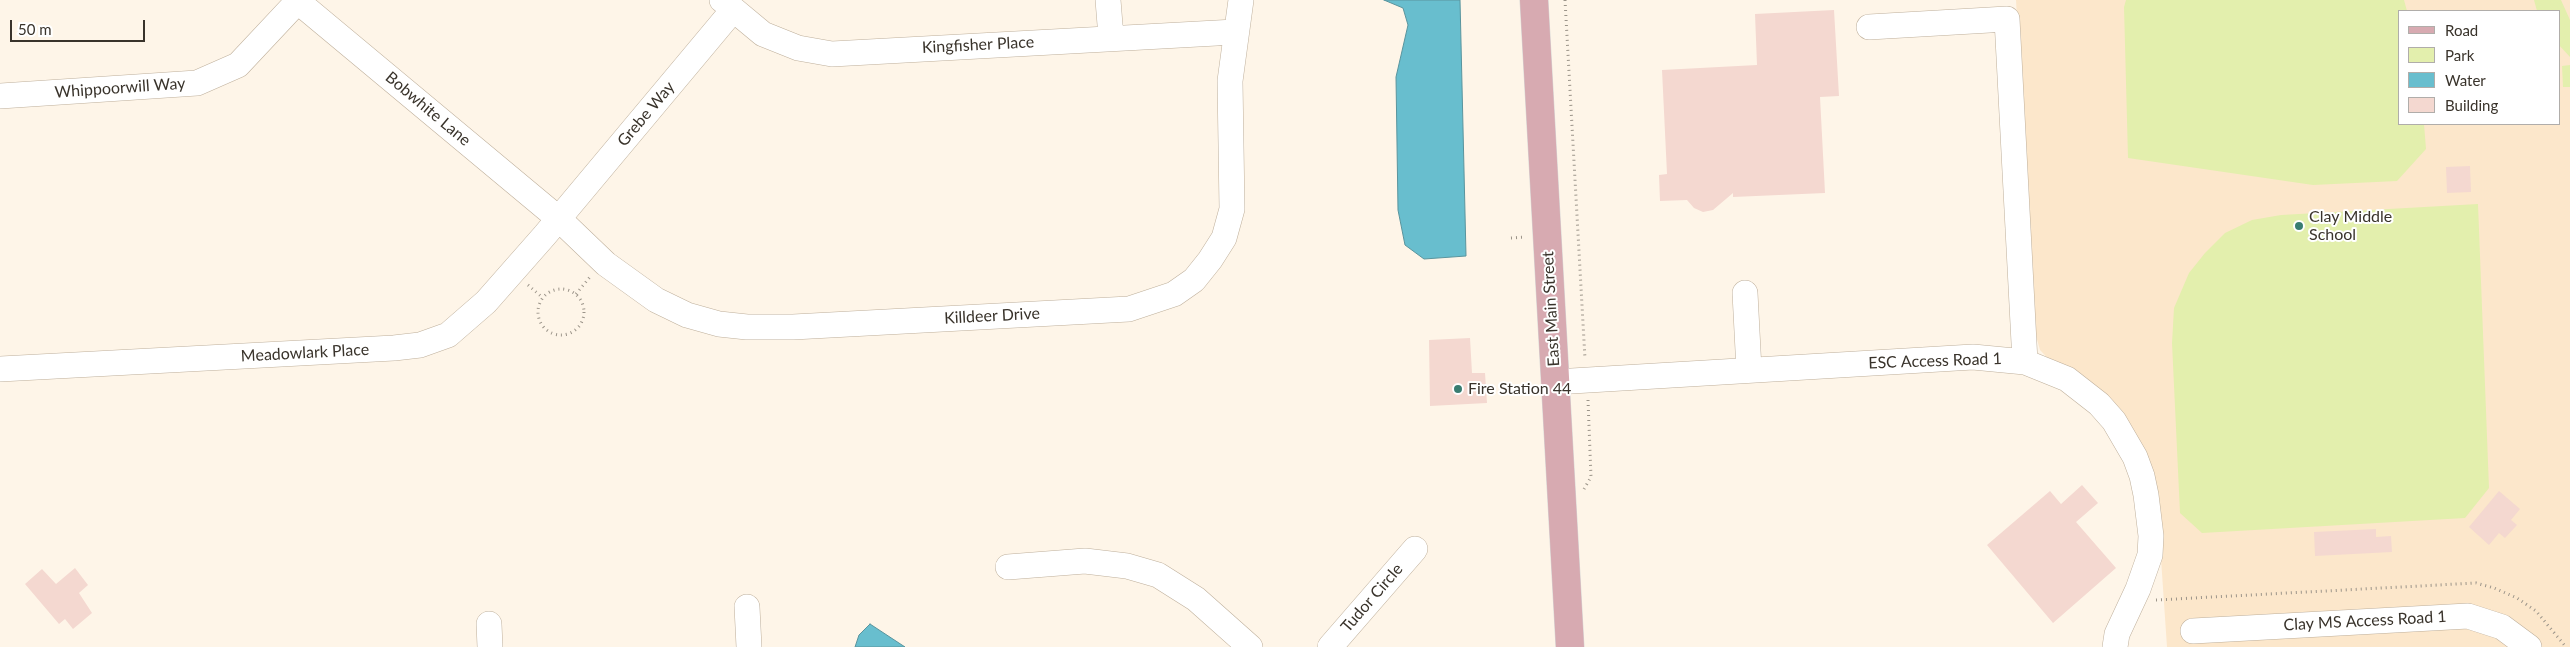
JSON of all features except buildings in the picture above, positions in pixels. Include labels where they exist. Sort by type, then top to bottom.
[{"type":"main road","name":"East Main Street","points":[[1534,0],[1570,647]]},
{"type":"street","points":[[1108,0],[1112,37]]},
{"type":"street","name":"Killdeer Drive","points":[[559,219],[606,264],[656,300],[687,316],[718,324],[747,327],[793,327],[1129,309],[1146,304],[1174,294],[1194,280],[1224,238],[1232,209],[1230,81],[1235,32],[1241,0]]},
{"type":"street","name":"Whippoorwill Way","points":[[0,96],[196,83],[238,65],[297,1]]},
{"type":"street","name":"Bobwhite Lane","points":[[297,1],[559,219]]},
{"type":"street","name":"Kingfisher Place","points":[[727,5],[763,34],[798,48],[832,54],[1112,37],[1235,32]]},
{"type":"street","name":"Grebe Way","points":[[559,219],[727,5]]},
{"type":"street","points":[[1869,27],[2006,19],[2025,362]]},
{"type":"street","name":"Meadowlark Place","points":[[0,369],[394,348],[420,345],[448,335],[466,322],[559,219]]},
{"type":"street","points":[[1745,293],[1749,370]]},
{"type":"street","name":"ESC Access Road 1","points":[[1555,382],[1973,357],[2025,362],[2067,379],[2088,395],[2114,421],[2135,456],[2142,476],[2151,536],[2150,555],[2146,572],[2117,634],[2115,647]]},
{"type":"street","name":"Tudor Circle","points":[[1330,647],[1415,549]]},
{"type":"street","points":[[1008,567],[1084,561],[1106,562],[1158,575],[1196,599],[1250,647]]},
{"type":"street","points":[[747,606],[750,647]]},
{"type":"street","name":"Clay MS Access Road 1","points":[[2193,631],[2468,616],[2502,627],[2529,647]]},
{"type":"path","points":[[1565,0],[1584,348]]},
{"type":"path","points":[[1511,238],[1527,237]]},
{"type":"path","points":[[576,294],[591,275]]},
{"type":"path","points":[[525,283],[543,298]]},
{"type":"path","points":[[561,288],[576,294],[583,304],[584,317],[577,329],[565,334],[552,333],[542,324],[538,311],[543,298],[554,289],[561,288]]},
{"type":"path","points":[[2133,602],[2469,582],[2494,588],[2517,598],[2536,611],[2566,647]]},
{"type":"shaded area","name":"Clay Middle School","points":[[2016,0],[2570,0],[2570,647],[2167,647],[2157,500],[2150,467],[2040,350],[2034,329]]},
{"type":"green space","points":[[2126,0],[2404,0],[2407,10],[2398,10],[2398,125],[2424,125],[2426,149],[2397,181],[2313,185],[2128,158],[2124,7]]},
{"type":"green space","points":[[2534,0],[2561,0],[2570,20],[2570,57],[2560,46],[2560,10],[2537,10]]},
{"type":"green space","points":[[2570,65],[2570,87],[2563,87],[2562,66]]},
{"type":"green space","points":[[2478,204],[2489,488],[2465,518],[2202,533],[2180,513],[2172,343],[2174,308],[2189,273],[2205,253],[2225,233],[2252,220],[2281,215]]},
{"type":"water","points":[[1384,0],[1460,0],[1466,256],[1424,259],[1405,245],[1398,210],[1396,77],[1408,25],[1403,8]]},
{"type":"water","points":[[870,624],[905,647],[855,647],[859,635]]},
{"type":"place","name":"Clay Middle School","points":[[2299,226]]},
{"type":"place","name":"Fire Station 44","points":[[1458,389]]}]
